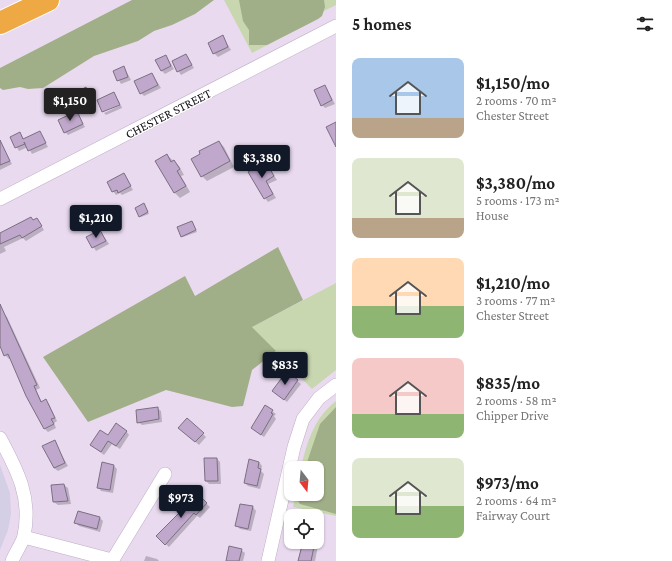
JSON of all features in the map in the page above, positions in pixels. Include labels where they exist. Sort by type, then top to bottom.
[{"type":"highway","points":[[0,23],[48,0]]},
{"type":"street","name":"CHESTER STREET","points":[[0,199],[336,26]]},
{"type":"street","points":[[268,561],[294,447],[303,419],[318,398],[336,385]]},
{"type":"street","points":[[0,438],[22,483],[26,509],[24,537],[12,561]]},
{"type":"street","points":[[24,537],[112,560],[165,474]]},
{"type":"shaded area","points":[[0,465],[10,493],[11,514],[8,530],[0,550]]},
{"type":"green space","points":[[132,0],[214,0],[195,14],[172,25],[154,31],[138,41],[94,56],[43,88],[28,89],[20,87],[3,90],[0,88],[0,68]]},
{"type":"green space","points":[[224,0],[336,0],[336,5],[312,17],[314,21],[252,53]]},
{"type":"green space","points":[[239,0],[324,0],[325,7],[322,16],[318,19],[267,45],[249,45],[249,30],[243,21]]},
{"type":"green space","points":[[278,247],[303,300],[252,327],[276,351],[252,370],[243,406],[232,407],[166,390],[88,422],[43,357],[185,276],[195,296]]},
{"type":"green space","points":[[336,283],[336,370],[312,389],[252,327]]},
{"type":"green space","points":[[336,401],[336,516],[324,513],[324,509],[303,509],[293,507],[294,501],[324,501],[324,461],[303,461],[312,431],[328,408]]},
{"type":"green space","points":[[336,407],[336,514],[324,511],[324,509],[318,509],[300,504],[298,501],[324,501],[324,461],[307,461],[320,424]]},
{"type":"building","points":[[223,35],[228,47],[213,54],[208,43]]},
{"type":"building","points":[[186,54],[192,65],[177,72],[172,61]]},
{"type":"building","points":[[166,55],[171,66],[161,71],[155,60]]},
{"type":"building","points":[[124,66],[128,77],[117,81],[113,71]]},
{"type":"building","points":[[152,73],[158,85],[140,94],[134,81]]},
{"type":"building","points":[[325,85],[332,100],[321,106],[314,90]]},
{"type":"building","points":[[86,87],[92,100],[83,104],[77,92]]},
{"type":"building","points":[[114,92],[120,105],[102,112],[97,100]]},
{"type":"building","points":[[77,111],[83,124],[64,133],[58,120]]},
{"type":"building","points":[[336,122],[336,147],[326,127]]},
{"type":"building","points":[[40,131],[46,143],[28,151],[25,144],[15,148],[10,137],[20,132],[23,139]]},
{"type":"building","points":[[0,140],[10,161],[0,165]]},
{"type":"building","points":[[219,141],[230,161],[201,177],[191,159],[200,154],[199,151]]},
{"type":"building","points":[[167,154],[171,162],[174,160],[180,169],[177,171],[186,186],[174,193],[155,161]]},
{"type":"building","points":[[266,162],[274,176],[266,181],[273,194],[264,199],[248,172]]},
{"type":"building","points":[[124,173],[131,186],[118,193],[117,190],[112,192],[107,182]]},
{"type":"building","points":[[144,203],[148,212],[139,217],[135,208]]},
{"type":"building","points":[[31,217],[33,220],[37,218],[42,226],[22,238],[20,235],[0,244],[0,233]]},
{"type":"building","points":[[192,221],[196,230],[181,237],[177,227]]},
{"type":"building","points":[[100,230],[106,241],[92,248],[86,237]]},
{"type":"building","points":[[0,304],[37,385],[34,386],[41,402],[46,399],[55,418],[51,419],[54,424],[44,429],[26,396],[8,354],[4,356],[0,346]]},
{"type":"building","points":[[287,371],[298,380],[284,400],[272,391]]},
{"type":"building","points":[[265,405],[273,410],[271,413],[273,414],[261,435],[251,428]]},
{"type":"building","points":[[158,407],[159,419],[137,423],[136,410]]},
{"type":"building","points":[[187,418],[204,433],[195,442],[178,428]]},
{"type":"building","points":[[116,423],[127,431],[116,446],[108,441],[101,452],[90,445],[100,430],[108,435]]},
{"type":"building","points":[[55,440],[65,463],[54,468],[42,446]]},
{"type":"building","points":[[204,458],[217,458],[218,481],[205,481]]},
{"type":"building","points":[[249,459],[259,462],[258,468],[261,469],[257,486],[244,483]]},
{"type":"building","points":[[102,462],[114,465],[110,490],[97,488]]},
{"type":"building","points":[[64,484],[68,501],[53,502],[51,485]]},
{"type":"building","points":[[198,494],[207,503],[196,515],[194,513],[165,545],[156,536]]},
{"type":"building","points":[[240,504],[253,506],[248,529],[235,526]]},
{"type":"building","points":[[78,511],[100,517],[97,529],[74,523]]},
{"type":"building","points":[[229,546],[242,549],[239,561],[226,561]]},
{"type":"building","points":[[301,549],[314,549],[311,561],[298,561]]}]
